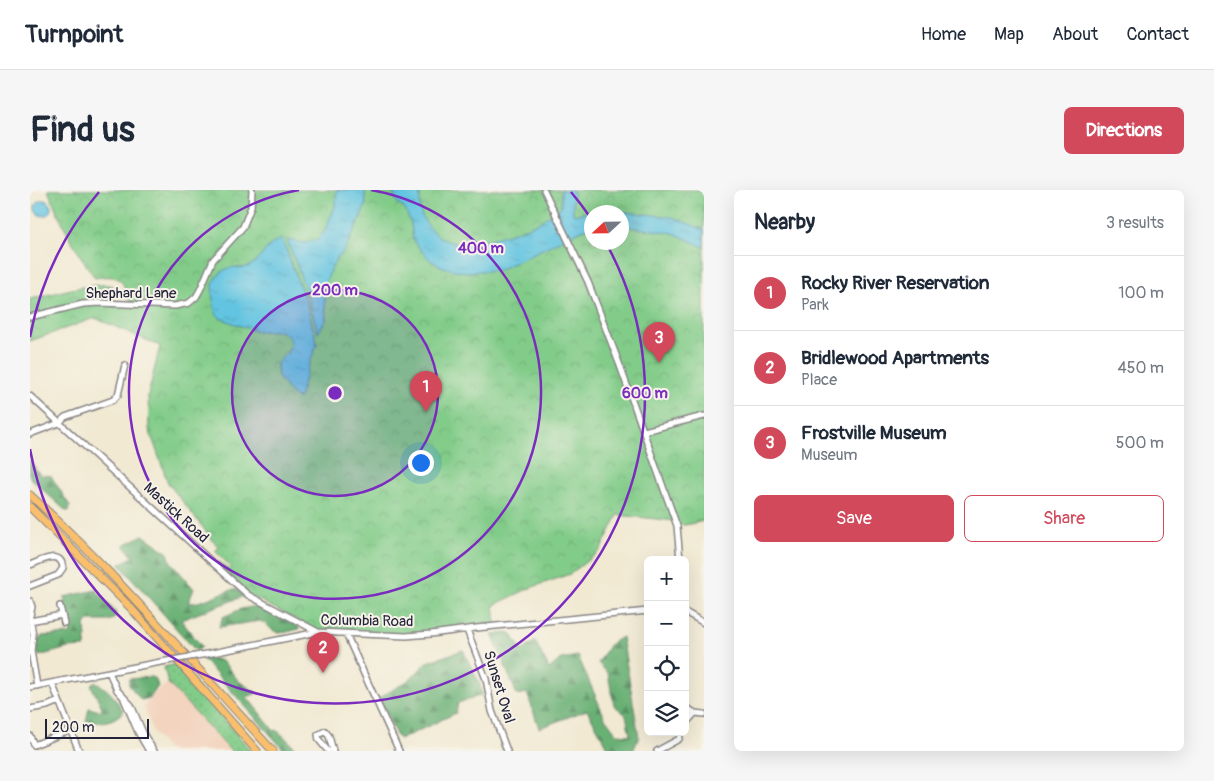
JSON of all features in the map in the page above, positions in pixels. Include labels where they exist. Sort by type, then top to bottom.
[{"type":"highway","points":[[30,495],[97,559],[139,603],[273,751]]},
{"type":"highway","points":[[30,507],[130,607],[257,751]]},
{"type":"street","name":"Shephard Lane","points":[[30,317],[83,304],[175,306],[188,303],[196,298],[213,260],[244,227],[251,207],[252,190]]},
{"type":"street","points":[[544,190],[592,291],[644,431],[677,526],[680,556]]},
{"type":"street","points":[[30,434],[59,423],[65,418],[113,400],[118,395],[125,365]]},
{"type":"street","name":"Mastick Road","points":[[30,396],[248,595],[318,632]]},
{"type":"street","points":[[644,431],[704,416]]},
{"type":"street","points":[[30,565],[57,557],[62,562],[63,568],[60,574],[30,586]]},
{"type":"street","points":[[30,601],[33,636],[31,651],[36,686]]},
{"type":"street","points":[[60,606],[64,623]]},
{"type":"street","name":"Columbia Road","points":[[30,687],[318,632],[406,636],[644,611]]},
{"type":"street","points":[[689,614],[704,623]]},
{"type":"street","points":[[30,618],[62,615]]},
{"type":"street","name":"Sunset Oval","points":[[467,630],[486,679],[492,711],[507,751]]},
{"type":"street","points":[[346,634],[399,751]]},
{"type":"street","points":[[109,672],[149,751]]},
{"type":"street","points":[[52,683],[79,751]]},
{"type":"street","points":[[124,699],[128,699],[144,735],[154,751]]},
{"type":"street","points":[[30,709],[48,706],[59,701]]},
{"type":"street","points":[[689,711],[704,714]]},
{"type":"street","points":[[689,720],[695,713]]},
{"type":"street","points":[[30,736],[32,746],[71,730]]},
{"type":"street","points":[[328,751],[319,740],[318,735],[325,731],[329,736],[333,751]]},
{"type":"street","points":[[657,751],[679,739],[680,736]]},
{"type":"shaded area","points":[[168,683],[230,751],[169,751],[153,732],[144,706],[157,691]]},
{"type":"green space","points":[[48,190],[704,190],[704,521],[685,525],[677,524],[676,521],[618,515],[600,551],[570,574],[530,588],[494,605],[496,626],[407,636],[320,632],[249,595],[216,565],[220,562],[229,570],[232,568],[215,551],[219,548],[168,483],[149,429],[148,395],[160,346],[95,318],[30,341],[30,299],[76,288],[103,285],[113,286],[117,290],[116,296],[109,301],[133,302],[127,298],[124,286],[115,277],[95,278],[63,224]]},
{"type":"green space","points":[[30,460],[40,475],[51,476],[70,506],[69,511],[66,511],[30,478]]},
{"type":"green space","points":[[143,535],[168,553],[171,562],[194,589],[188,603],[199,602],[236,589],[244,596],[181,620],[202,647],[196,651],[119,564],[133,557],[124,545]]},
{"type":"green space","points":[[96,590],[116,613],[114,619],[108,621],[88,621],[85,626],[85,647],[68,648],[39,656],[34,646],[42,636],[71,634],[64,597]]},
{"type":"green space","points":[[263,606],[299,627],[299,629],[279,633],[260,621],[219,627],[223,617],[241,609]]},
{"type":"green space","points":[[511,633],[522,651],[535,641],[549,669],[561,659],[578,656],[605,718],[617,734],[630,735],[626,715],[614,705],[608,674],[598,663],[610,644],[622,637],[639,737],[633,751],[610,751],[587,710],[539,728],[527,693],[517,695],[492,634]]},
{"type":"green space","points":[[463,650],[480,684],[482,695],[458,703],[456,713],[401,739],[397,737],[379,698],[409,680],[427,662]]},
{"type":"green space","points":[[202,658],[221,661],[240,682],[257,693],[247,697],[274,731],[277,730],[299,751],[285,751]]},
{"type":"green space","points":[[177,664],[251,751],[231,751],[168,683],[164,667]]},
{"type":"green space","points":[[155,678],[158,686],[150,698],[141,700],[129,685],[129,679]]},
{"type":"green space","points":[[94,682],[107,690],[123,711],[116,718],[101,722],[86,721],[89,708],[100,711],[102,708],[91,684]]},
{"type":"water","points":[[337,190],[365,190],[366,205],[348,244],[341,255],[337,257],[324,285],[326,319],[318,333],[307,293],[287,240],[305,243],[318,239],[324,232],[335,206]]},
{"type":"water","points":[[391,190],[420,190],[420,210],[433,232],[448,241],[463,243],[509,234],[531,226],[561,207],[561,190],[573,190],[573,214],[584,212],[584,230],[499,270],[457,271],[431,261],[421,250],[413,240],[411,224],[405,209],[398,204]]},
{"type":"water","points":[[40,200],[46,200],[51,205],[49,214],[40,216],[35,211],[35,205]]},
{"type":"water","points":[[629,212],[672,217],[704,230],[704,247],[673,233],[629,227]]},
{"type":"water","points":[[282,239],[307,304],[317,344],[299,399],[292,395],[278,377],[277,363],[288,352],[290,346],[289,338],[283,332],[255,330],[221,318],[215,311],[212,294],[217,276],[224,270],[248,266],[255,262],[268,247]]},
{"type":"place","name":"Frostville Museum","points":[[659,363]]},
{"type":"place","name":"Rocky River Reservation","points":[[426,412]]},
{"type":"place","name":"Bridlewood Apartments","points":[[323,673]]}]
